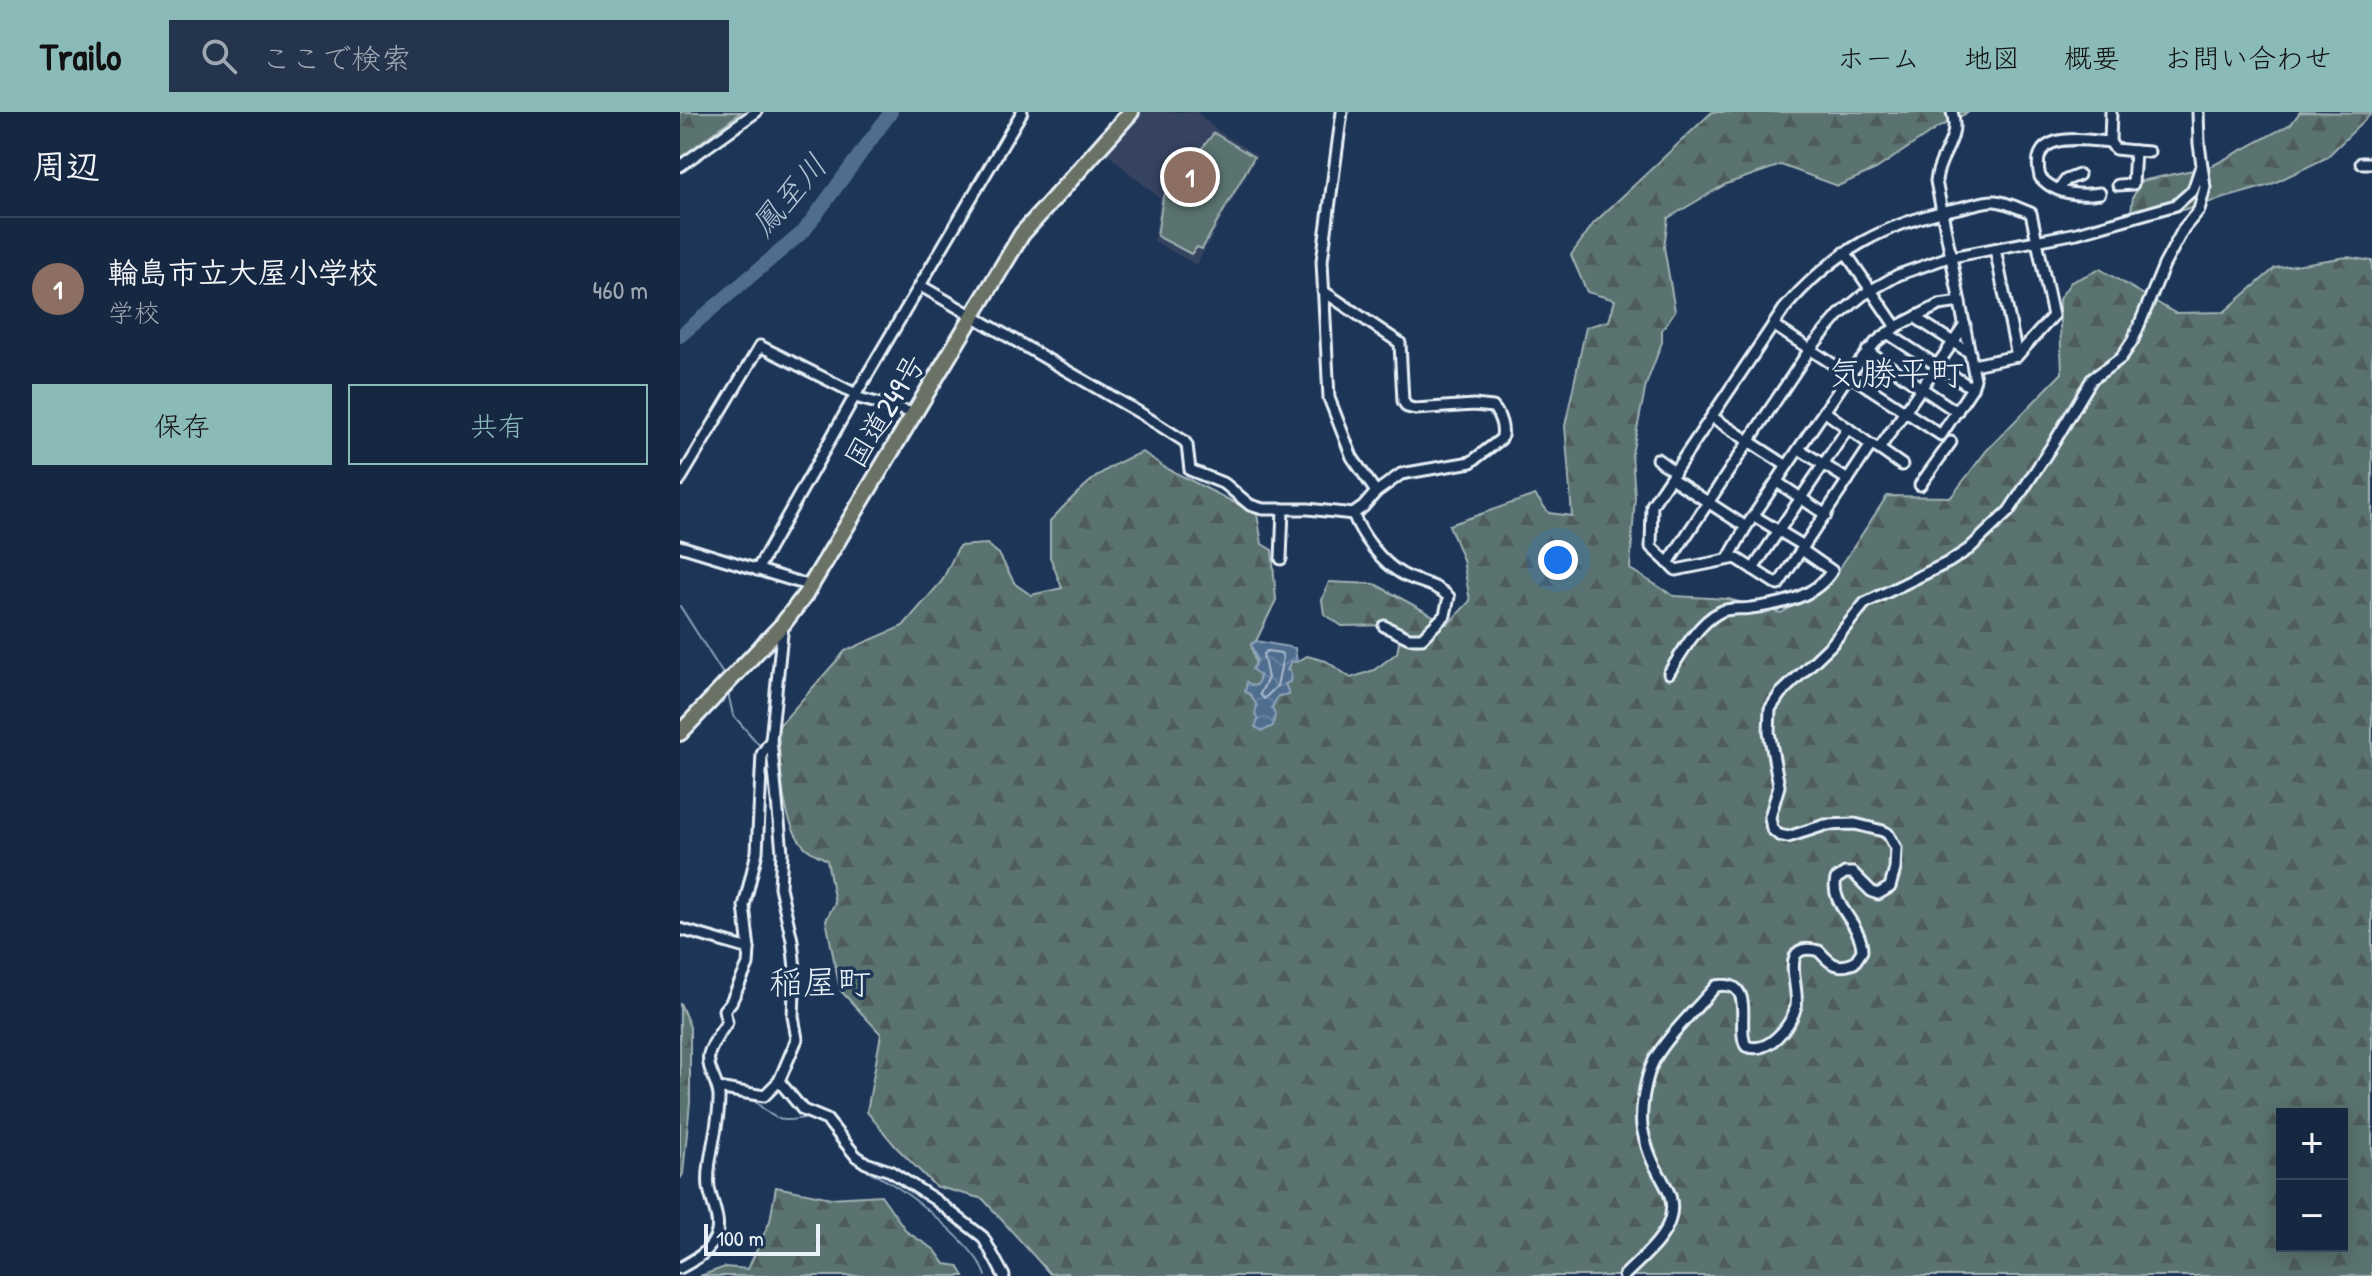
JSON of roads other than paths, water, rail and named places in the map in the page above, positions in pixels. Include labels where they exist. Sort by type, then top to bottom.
[{"type":"highway","name":"国道249号","points":[[680,733],[783,624],[811,586],[1022,234],[1131,112]]},
{"type":"street","points":[[680,166],[756,112]]},
{"type":"street","points":[[757,570],[855,395],[1022,112]]},
{"type":"street","points":[[1342,112],[1322,261],[1332,409],[1352,457],[1376,492]]},
{"type":"street","points":[[1941,435],[1975,379],[1936,176],[1954,133],[1952,112]]},
{"type":"street","points":[[2111,112],[2110,142],[2115,149],[2149,152]]},
{"type":"street","points":[[1624,1276],[1666,1228],[1671,1215],[1666,1181],[1656,1169],[1642,1127],[1648,1080],[1659,1053],[1721,984],[1739,993],[1744,1001],[1742,1037],[1746,1046],[1758,1048],[1769,1044],[1796,1007],[1792,962],[1798,953],[1805,949],[1819,951],[1829,963],[1840,967],[1854,963],[1862,951],[1855,925],[1835,897],[1836,879],[1845,873],[1853,873],[1878,894],[1890,887],[1894,876],[1894,843],[1888,834],[1876,828],[1825,825],[1788,837],[1772,829],[1770,817],[1779,786],[1769,732],[1770,709],[1780,694],[1831,645],[1865,603],[1949,562],[1969,549],[2009,511],[2092,379],[2121,358],[2133,340],[2164,265],[2184,228],[2199,210],[2205,187],[2198,112]]},
{"type":"street","points":[[2100,193],[2077,196],[2041,180],[2038,171],[2040,155],[2061,138],[2110,142]]},
{"type":"street","points":[[2118,185],[2133,184],[2135,151]]},
{"type":"street","points":[[2361,163],[2372,163]]},
{"type":"street","points":[[1668,563],[1810,349],[1839,315],[1871,290],[1907,271],[1952,257],[2108,225],[2176,205],[2193,190],[2201,167]]},
{"type":"street","points":[[2059,189],[2066,180],[2079,175]]},
{"type":"street","points":[[1965,325],[1904,412],[1848,480],[1778,585],[1736,558],[1681,571],[1651,547],[1652,508],[1772,326],[1802,287],[1845,252],[1875,234],[1910,219],[1994,201],[2031,213],[2053,316],[2017,356],[1973,365]]},
{"type":"street","points":[[1995,249],[2017,356]]},
{"type":"street","points":[[1845,252],[1871,290],[1892,330],[1936,366],[1972,388]]},
{"type":"street","points":[[921,286],[1184,441],[1190,470],[1225,484],[1250,505],[1263,509],[1353,514],[1401,474],[1471,462],[1501,439],[1501,421],[1496,410],[1486,405],[1407,407],[1403,401],[1400,343],[1323,291]]},
{"type":"street","points":[[1728,559],[1746,527],[1867,351],[1892,330],[1917,316],[1939,305],[1960,302]]},
{"type":"street","points":[[1917,316],[1970,353]]},
{"type":"street","points":[[1761,321],[1810,349],[1955,444],[1920,485]]},
{"type":"street","points":[[680,480],[760,346],[855,395],[914,413]]},
{"type":"street","points":[[1867,351],[1957,412]]},
{"type":"street","points":[[1824,411],[1902,465]]},
{"type":"street","points":[[1712,417],[1787,466]]},
{"type":"street","points":[[1753,569],[1848,428]]},
{"type":"street","points":[[1799,449],[1848,480]]},
{"type":"street","points":[[1657,459],[1673,475],[1746,527]]},
{"type":"street","points":[[1777,482],[1826,515]]},
{"type":"street","points":[[1281,559],[1283,509]]},
{"type":"street","points":[[1353,514],[1360,531],[1402,574],[1435,586],[1449,597],[1445,615],[1422,638],[1409,638],[1384,626]]},
{"type":"street","points":[[1669,673],[1685,645],[1714,615],[1725,610],[1802,598],[1823,585],[1832,571],[1754,516]]},
{"type":"street","points":[[680,546],[811,586]]},
{"type":"street","points":[[680,1268],[698,1258],[714,1241],[718,1229],[709,1177],[719,1111],[709,1055],[726,1018],[724,1010],[731,1002],[748,965],[744,906],[757,852],[783,624]]},
{"type":"street","points":[[718,1093],[764,1096],[779,1081],[797,1039],[793,1016],[795,969],[780,887],[782,852],[767,746]]},
{"type":"street","points":[[680,929],[749,949]]},
{"type":"street","points":[[779,1081],[803,1110],[827,1120],[856,1156],[890,1171],[934,1199],[983,1237],[1004,1276]]},
{"type":"water","points":[[1256,641],[1295,648],[1297,662],[1291,661],[1287,670],[1291,672],[1290,682],[1285,684],[1289,694],[1278,696],[1272,707],[1275,715],[1273,726],[1263,731],[1255,727],[1257,706],[1250,694],[1245,692],[1247,682],[1257,685],[1260,676],[1252,669],[1257,661],[1251,644]]},
{"type":"waterway","name":"鳳至川","points":[[680,336],[804,231],[891,112]]},
{"type":"waterway","points":[[680,606],[723,674]]},
{"type":"waterway","points":[[728,693],[733,715],[761,747]]},
{"type":"waterway","points":[[760,860],[766,767]]},
{"type":"waterway","points":[[749,905],[753,951]]},
{"type":"waterway","points":[[724,1096],[742,1097]]},
{"type":"waterway","points":[[752,1099],[780,1119],[806,1118],[817,1121]]},
{"type":"waterway","points":[[823,1123],[841,1149],[855,1162],[928,1210],[958,1238],[981,1264],[986,1276]]},
{"type":"waterway","points":[[680,1260],[700,1248],[712,1230],[702,1179],[707,1151]]},
{"type":"place","name":"輪島市立大屋小学校","points":[[1190,177]]},
{"type":"district","name":"気勝平町","points":[[1896,373]]},
{"type":"district","name":"稲屋町","points":[[820,982]]}]
